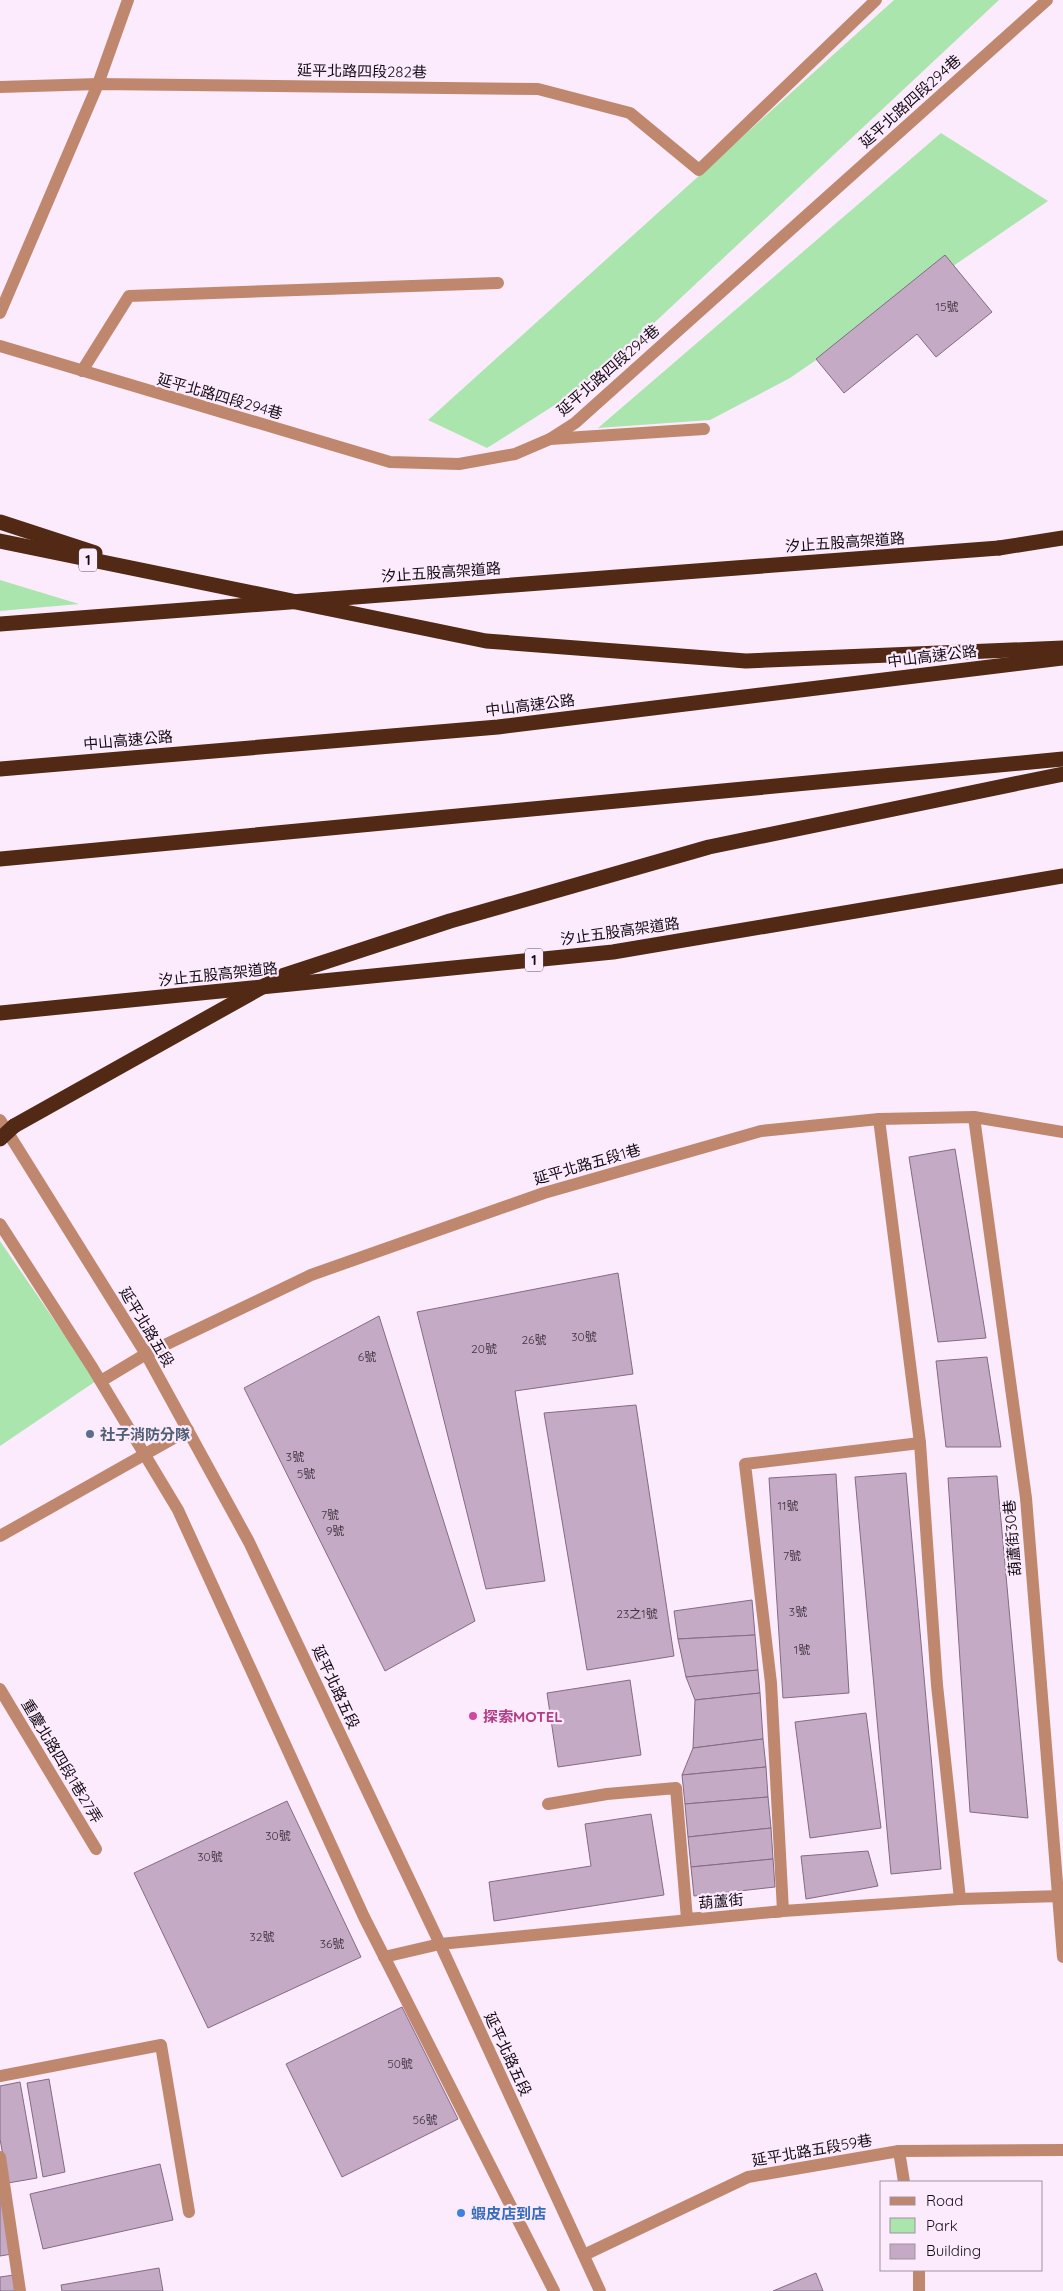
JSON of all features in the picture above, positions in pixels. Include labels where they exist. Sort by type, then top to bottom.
[{"type":"highway","points":[[0,522],[175,579]]},
{"type":"highway","name":"汐止五股高架道路","points":[[0,624],[999,548],[1063,538]]},
{"type":"highway","name":"1","points":[[0,542],[486,641],[746,661],[1063,648]]},
{"type":"highway","name":"中山高速公路","points":[[0,769],[498,727],[1063,658]]},
{"type":"highway","points":[[0,859],[1063,759]]},
{"type":"highway","points":[[0,1133],[7,1123],[282,976],[450,921],[709,847],[1063,774]]},
{"type":"highway","name":"汐止五股高架道路","points":[[0,1013],[613,952],[1063,876]]},
{"type":"highway","points":[[0,1139],[7,1123]]},
{"type":"street","points":[[0,313],[98,84],[128,0]]},
{"type":"street","name":"延平北路四段282巷","points":[[0,87],[98,84],[538,89],[630,113],[699,170],[876,0]]},
{"type":"street","name":"延平北路四段294巷","points":[[0,346],[390,462],[459,464],[515,454],[550,439],[575,423],[1047,0]]},
{"type":"street","points":[[82,371],[129,296],[498,282]]},
{"type":"street","points":[[550,439],[704,429]]},
{"type":"street","name":"延平北路五段1巷","points":[[102,1381],[146,1354],[311,1276],[544,1193],[761,1131],[879,1118],[974,1117],[1063,1132]]},
{"type":"street","name":"葫蘆街30巷","points":[[974,1117],[1026,1498],[1061,1896],[1063,1957]]},
{"type":"street","points":[[879,1118],[920,1443],[937,1685],[960,1899]]},
{"type":"street","name":"延平北路五段","points":[[7,1123],[146,1354],[249,1542],[440,1944],[600,2291]]},
{"type":"street","points":[[0,1224],[102,1381],[178,1510],[384,1957],[554,2291]]},
{"type":"street","points":[[0,1536],[188,1430]]},
{"type":"street","points":[[548,1804],[607,1794],[676,1788],[687,1919],[783,1912],[771,1683],[745,1464],[920,1443]]},
{"type":"street","name":"重慶北路四段1巷27弄","points":[[0,1689],[96,1849]]},
{"type":"street","name":"葫蘆街","points":[[384,1957],[440,1944],[783,1912],[960,1899],[1061,1896]]},
{"type":"street","points":[[0,2076],[161,2045],[189,2212]]},
{"type":"street","name":"延平北路五段59巷","points":[[584,2255],[748,2177],[899,2151],[1063,2150]]},
{"type":"street","points":[[899,2151],[904,2181]]},
{"type":"street","points":[[0,2157],[20,2291]]},
{"type":"street","points":[[919,2271],[919,2291]]},
{"type":"green space","points":[[894,0],[999,0],[591,382],[487,448],[428,420]]},
{"type":"green space","points":[[941,133],[1048,201],[790,378],[710,420],[598,428]]},
{"type":"green space","points":[[0,580],[79,604],[0,611]]},
{"type":"green space","points":[[0,1241],[96,1381],[0,1446]]},
{"type":"building","points":[[945,255],[992,312],[936,357],[917,334],[844,393],[816,359]]},
{"type":"building","points":[[955,1149],[986,1338],[938,1342],[909,1157]]},
{"type":"building","points":[[618,1273],[633,1374],[515,1391],[545,1581],[486,1589],[417,1312]]},
{"type":"building","points":[[379,1316],[475,1621],[385,1671],[244,1388]]},
{"type":"building","points":[[987,1357],[1001,1447],[946,1447],[936,1361]]},
{"type":"building","points":[[636,1405],[674,1656],[587,1670],[544,1413]]},
{"type":"building","points":[[906,1473],[941,1869],[891,1874],[855,1477]]},
{"type":"building","points":[[836,1474],[849,1693],[783,1698],[769,1478]]},
{"type":"building","points":[[997,1476],[1028,1818],[970,1812],[948,1478]]},
{"type":"building","points":[[752,1600],[755,1635],[678,1639],[674,1611]]},
{"type":"building","points":[[755,1635],[758,1670],[686,1677],[678,1639]]},
{"type":"building","points":[[758,1670],[760,1693],[695,1700],[686,1677]]},
{"type":"building","points":[[630,1680],[641,1755],[558,1767],[547,1693]]},
{"type":"building","points":[[760,1693],[763,1739],[693,1748],[695,1700]]},
{"type":"building","points":[[866,1713],[881,1828],[810,1838],[795,1722]]},
{"type":"building","points":[[763,1739],[766,1767],[682,1775],[693,1748]]},
{"type":"building","points":[[766,1767],[768,1797],[685,1804],[682,1775]]},
{"type":"building","points":[[768,1797],[771,1828],[688,1837],[685,1804]]},
{"type":"building","points":[[287,1801],[361,1957],[208,2028],[134,1873]]},
{"type":"building","points":[[651,1814],[664,1895],[494,1921],[489,1882],[591,1866],[585,1824]]},
{"type":"building","points":[[771,1828],[773,1859],[691,1867],[688,1837]]},
{"type":"building","points":[[868,1851],[878,1886],[806,1899],[801,1856]]},
{"type":"building","points":[[773,1859],[775,1887],[694,1896],[691,1867]]},
{"type":"building","points":[[402,2007],[458,2119],[342,2177],[286,2064]]},
{"type":"building","points":[[49,2079],[65,2172],[43,2177],[27,2083]]},
{"type":"building","points":[[20,2082],[37,2178],[8,2183],[0,2139],[0,2086]]},
{"type":"building","points":[[160,2164],[173,2220],[43,2249],[30,2194]]},
{"type":"building","points":[[0,2187],[12,2254],[0,2256]]},
{"type":"building","points":[[159,2268],[163,2291],[62,2291],[61,2285]]},
{"type":"building","points":[[816,2273],[823,2291],[773,2291]]},
{"type":"building","points":[[14,2275],[16,2291],[0,2291],[0,2277]]},
{"type":"place","name":"社子消防分隊","points":[[90,1434]]},
{"type":"place","name":"探索MOTEL","points":[[473,1716]]},
{"type":"place","name":"蝦皮店到店","points":[[461,2213]]}]
